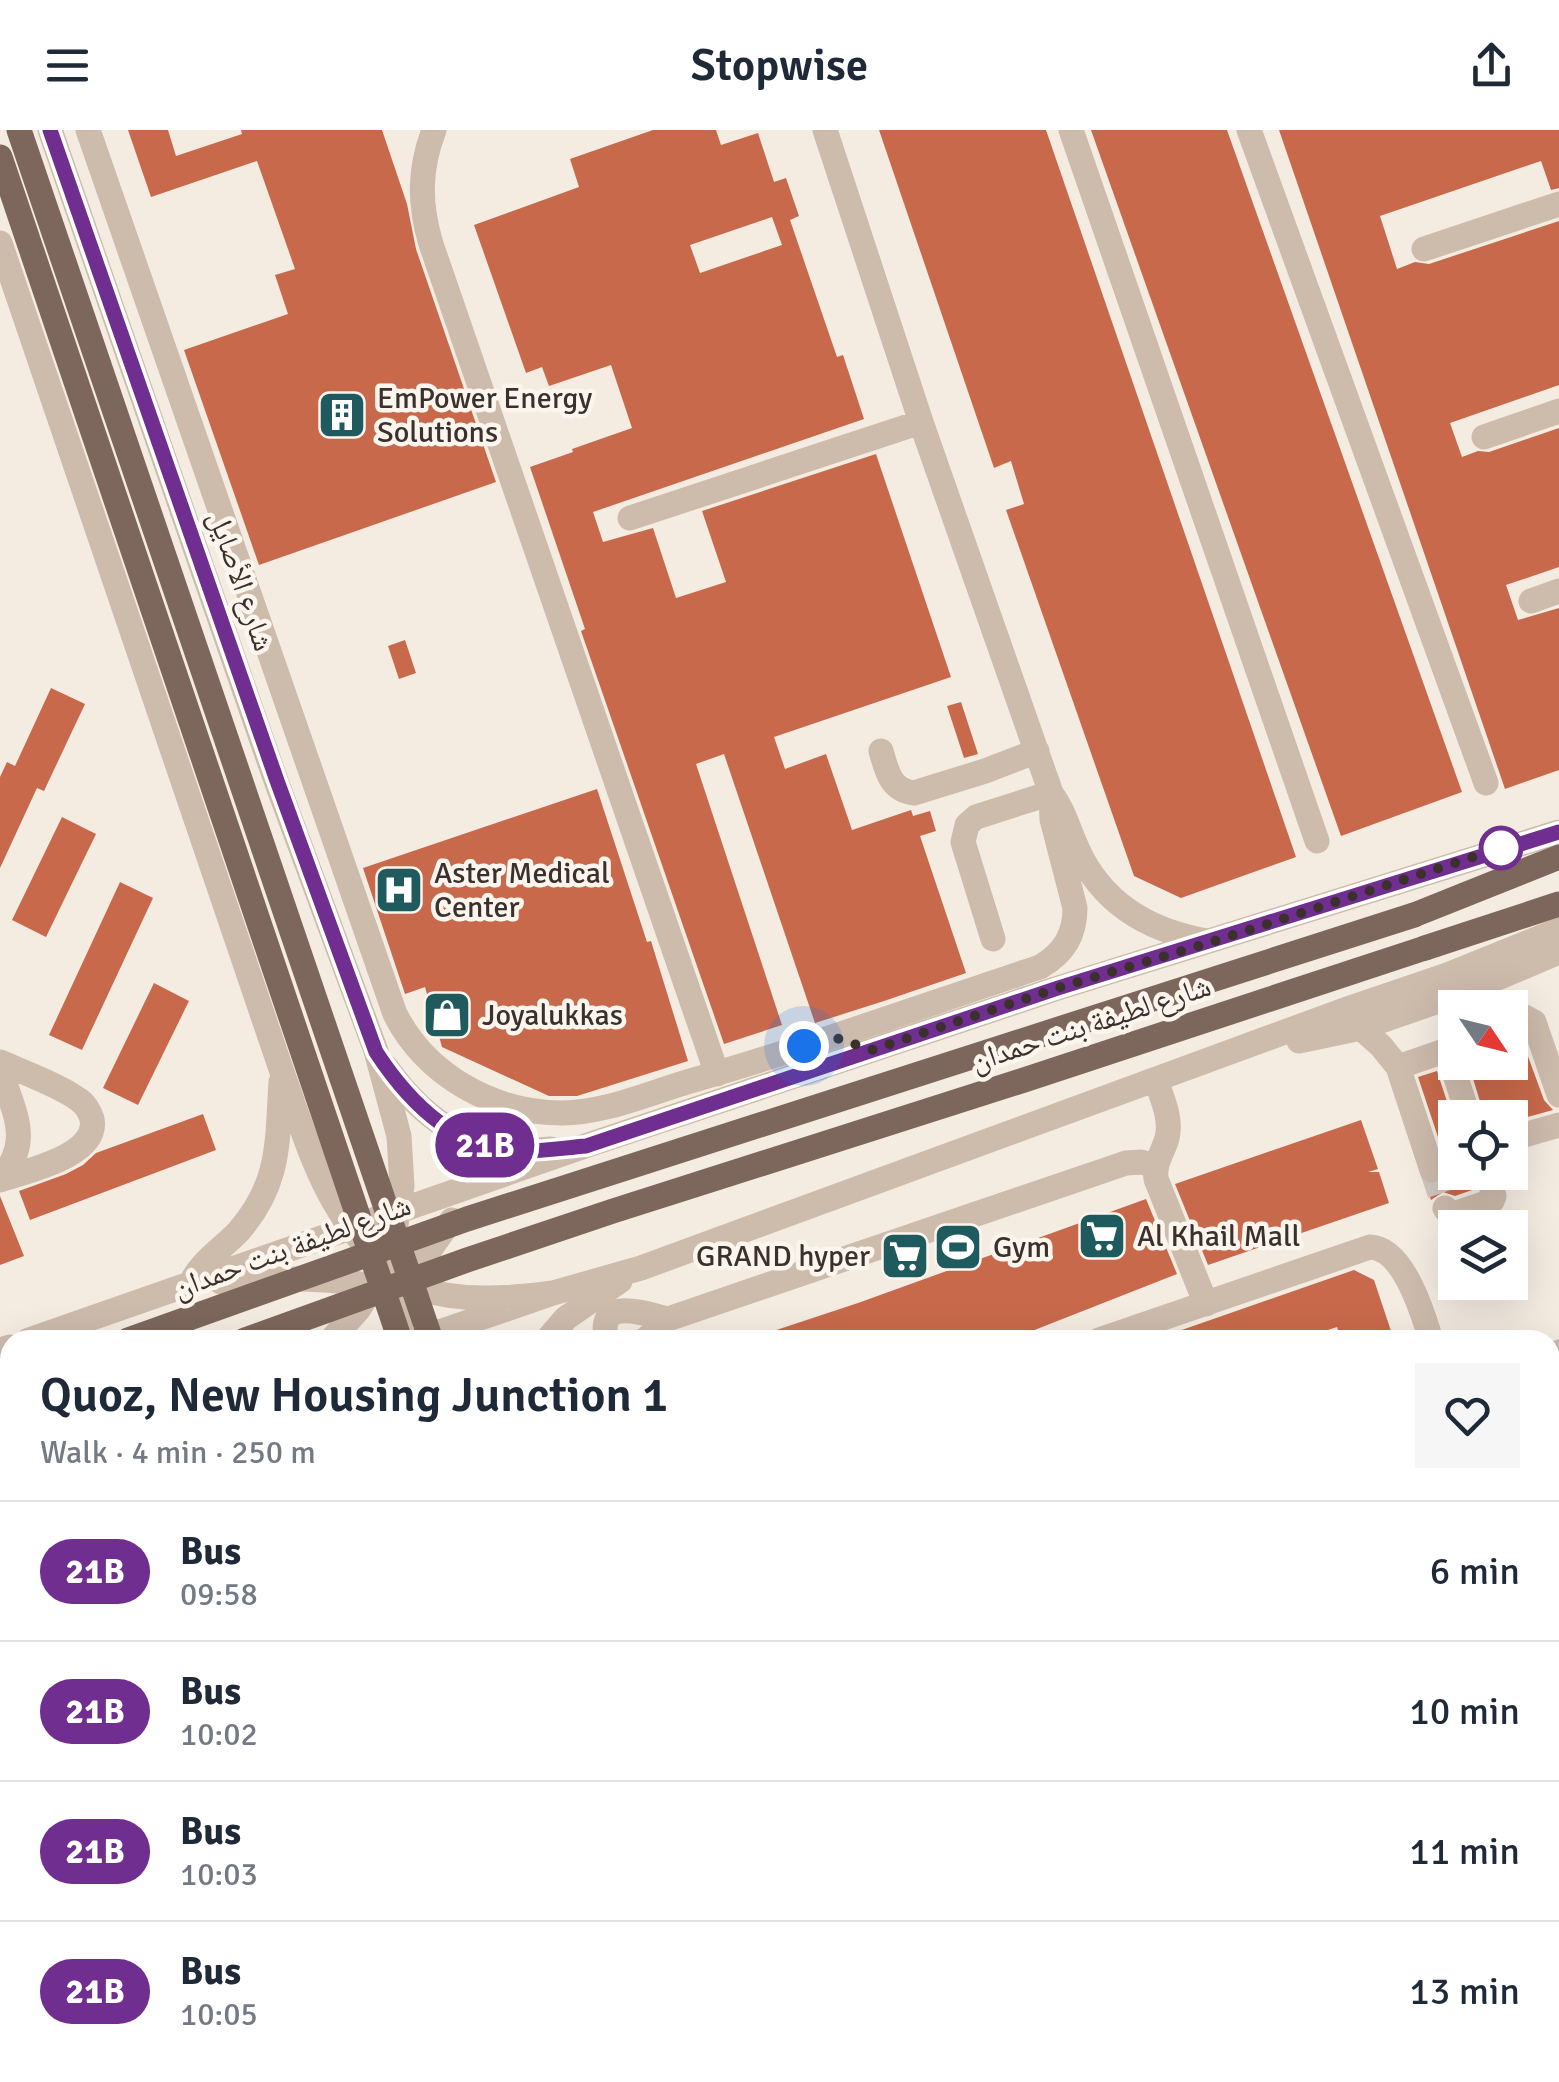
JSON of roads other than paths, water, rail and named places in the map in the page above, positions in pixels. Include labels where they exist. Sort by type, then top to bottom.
[{"type":"main road","points":[[19,130],[444,1330]]},
{"type":"main road","points":[[0,157],[396,1330]]},
{"type":"main road","name":"شارع لطيفة بنت حمدان","points":[[156,1330],[466,1219],[1414,915],[1559,858]]},
{"type":"main road","name":"شارع لطيفة بنت حمدان","points":[[273,1330],[613,1211],[1559,904]]},
{"type":"street","name":"شارع الأصايل","points":[[50,130],[376,1052]]},
{"type":"street","points":[[88,130],[395,1014],[406,1036],[452,1078],[485,1097],[534,1111],[559,1113],[584,1112],[717,1074],[1040,967],[1052,960],[1070,937],[1075,908],[1052,819],[1051,794],[824,130]]},
{"type":"street","points":[[434,130],[425,160],[421,196],[431,244],[717,1074]]},
{"type":"street","points":[[1070,130],[1317,841]]},
{"type":"street","points":[[1249,130],[1486,783]]},
{"type":"street","points":[[1424,249],[1559,204]]},
{"type":"street","points":[[0,244],[282,1072],[324,1186],[378,1275]]},
{"type":"street","points":[[1484,436],[1559,410]]},
{"type":"street","points":[[630,518],[921,422]]},
{"type":"street","points":[[1530,601],[1559,590]]},
{"type":"street","points":[[276,778],[282,683]]},
{"type":"street","points":[[881,751],[894,784],[914,793],[1037,751]]},
{"type":"street","points":[[993,939],[963,842],[967,825],[976,817],[1051,794]]},
{"type":"street","points":[[1051,794],[1086,866],[1116,904],[1160,929],[1212,942]]},
{"type":"street","points":[[58,1330],[348,1227],[1058,988],[1559,832]]},
{"type":"street","points":[[461,1330],[554,1293],[640,1268],[1448,975],[1559,930]]},
{"type":"street","points":[[1484,990],[1559,952]]},
{"type":"street","points":[[1245,1047],[1260,1050],[1438,1007]]},
{"type":"street","points":[[1528,1018],[1534,1022],[1559,1095]]},
{"type":"street","points":[[1361,1028],[1398,1067],[1438,1161]]},
{"type":"street","points":[[833,1037],[872,1050]]},
{"type":"street","points":[[376,1052],[410,1096],[454,1134],[512,1150],[586,1146]]},
{"type":"street","points":[[341,1330],[358,1310],[378,1275],[399,1211],[399,1136],[376,1052]]},
{"type":"street","points":[[1398,1067],[1438,1052]]},
{"type":"street","points":[[0,1065],[20,1136],[14,1158],[0,1180]]},
{"type":"street","points":[[0,1065],[76,1098],[88,1108],[92,1123],[88,1141],[64,1156],[0,1180]]},
{"type":"street","points":[[191,1284],[199,1270],[240,1230],[265,1193],[277,1148],[282,1072]]},
{"type":"street","points":[[1156,1080],[1169,1126],[1156,1166],[1156,1179],[1206,1304]]},
{"type":"street","points":[[1528,1134],[1559,1125]]},
{"type":"street","points":[[20,1136],[64,1156]]},
{"type":"street","points":[[401,1330],[422,1260],[450,1222],[496,1190],[568,1161],[586,1146]]},
{"type":"street","points":[[656,1330],[668,1319],[1126,1163],[1156,1166]]},
{"type":"street","points":[[1445,1208],[1454,1214],[1492,1201],[1492,1190]]},
{"type":"street","points":[[1129,1330],[1370,1247],[1380,1247],[1394,1258],[1427,1330]]},
{"type":"street","points":[[556,1330],[566,1318],[640,1268]]},
{"type":"street","points":[[191,1284],[378,1275],[410,1292],[442,1330]]},
{"type":"street","points":[[410,1292],[486,1299],[554,1293]]},
{"type":"street","points":[[605,1330],[609,1317],[622,1310],[668,1319]]},
{"type":"tunnel","points":[[1432,1170],[1445,1208]]},
{"type":"place","name":"EmPower Energy Solutions","points":[[342,415]]},
{"type":"place","name":"Aster Medical Center","points":[[399,890]]},
{"type":"place","name":"Joyalukkas","points":[[447,1015]]},
{"type":"place","name":"Al Khail Mall","points":[[1102,1236]]},
{"type":"place","name":"Gym","points":[[958,1247]]},
{"type":"place","name":"GRAND hyper","points":[[905,1256]]}]
